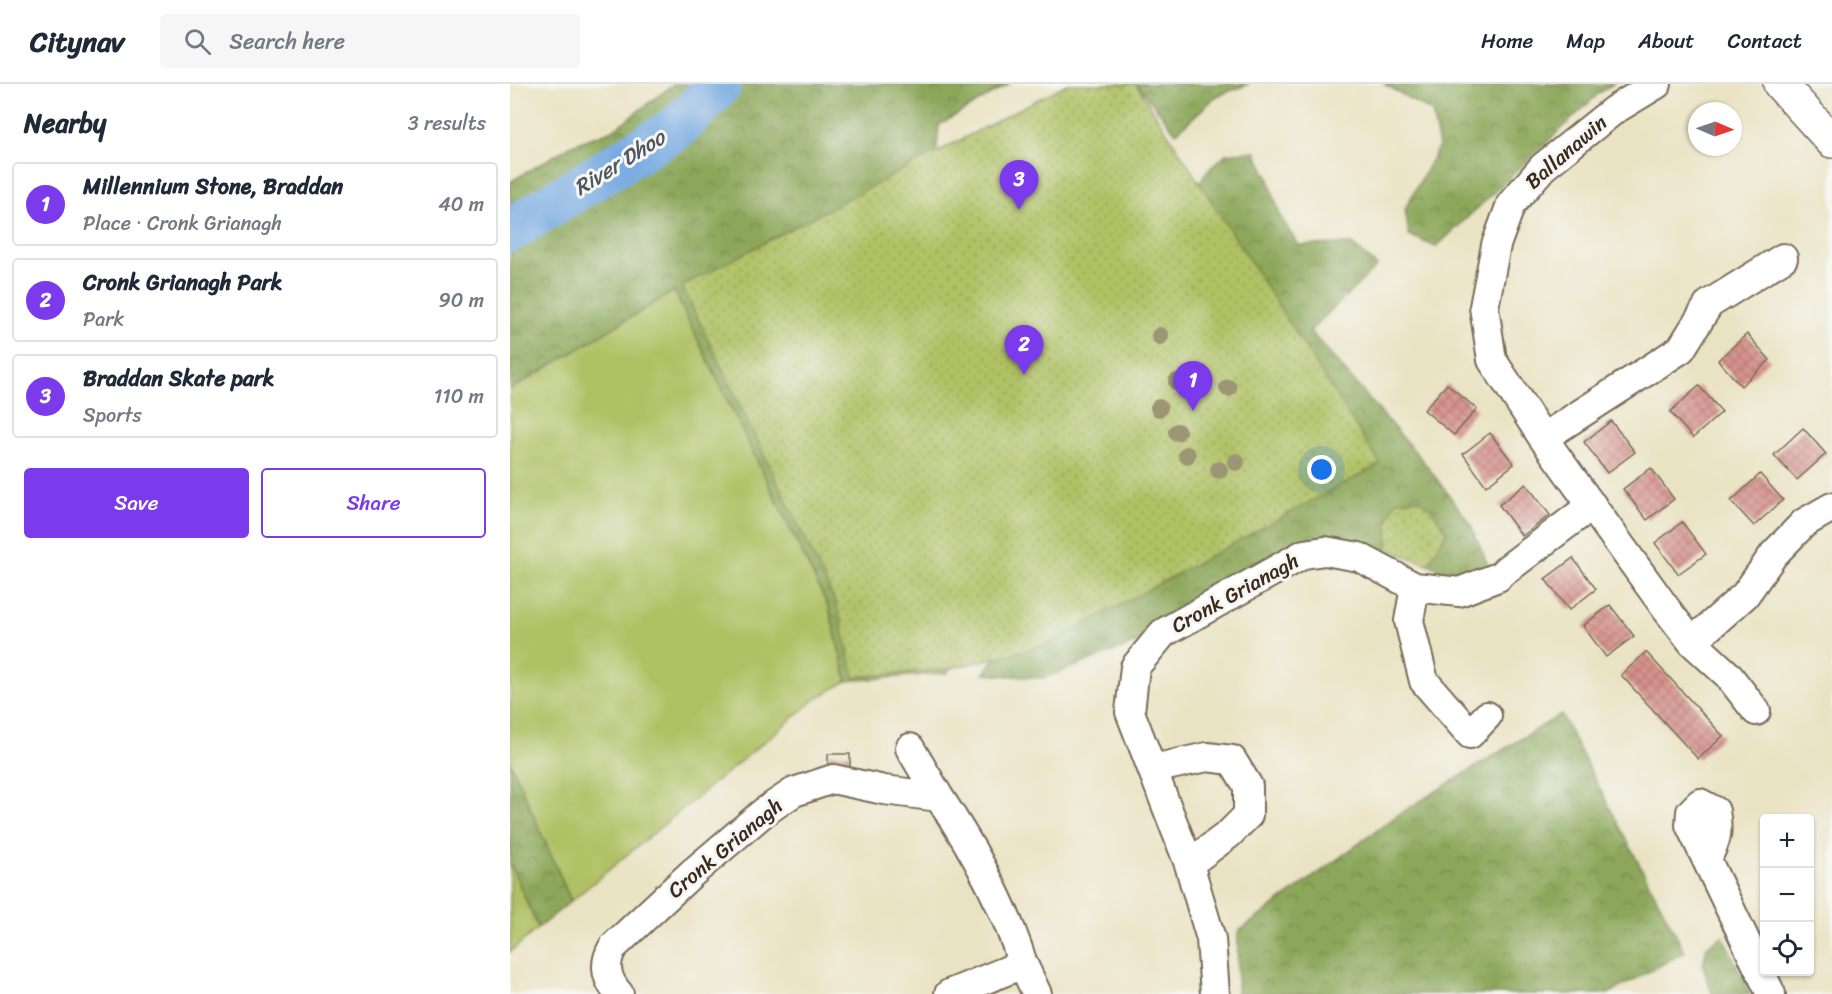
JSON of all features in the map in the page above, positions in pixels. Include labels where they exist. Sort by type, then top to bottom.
[{"type":"main road","points":[[1780,84],[1832,141]]},
{"type":"street","name":"Ballanawin","points":[[1657,84],[1614,110],[1543,167],[1511,204],[1496,245],[1484,307],[1492,360],[1543,438],[1667,610],[1692,642],[1728,675],[1756,711]]},
{"type":"street","points":[[1543,438],[1681,349],[1709,304],[1783,258]]},
{"type":"street","name":"Cronk Grianagh","points":[[1215,994],[1211,939],[1189,864],[1130,712],[1135,667],[1163,633],[1304,554],[1325,551],[1359,557],[1415,587],[1459,592],[1502,574],[1592,505]]},
{"type":"street","points":[[1692,642],[1744,595],[1774,554],[1804,523],[1832,507]]},
{"type":"street","points":[[1415,587],[1409,621],[1424,681],[1470,734],[1487,716]]},
{"type":"street","points":[[910,748],[958,826],[995,896],[1014,933],[1023,964],[1037,994]]},
{"type":"street","points":[[1153,769],[1206,757],[1232,760],[1248,786],[1248,816],[1229,834],[1189,864]]},
{"type":"street","name":"Cronk Grianagh","points":[[618,994],[606,971],[607,958],[613,947],[691,874],[764,812],[794,792],[833,779],[884,790],[939,797]]},
{"type":"street","points":[[1707,859],[1771,994]]},
{"type":"street","points":[[949,994],[1023,964]]},
{"type":"green space","points":[[674,84],[1009,84],[939,125],[933,187],[954,649],[948,673],[847,681],[829,608],[674,291],[510,390],[510,182],[572,145],[613,130]]},
{"type":"green space","points":[[1067,84],[1136,84],[1380,464],[1046,645],[948,669],[854,677],[837,605],[682,286]]},
{"type":"green space","points":[[1137,84],[1249,84],[1217,96],[1176,133]]},
{"type":"green space","points":[[1384,84],[1613,84],[1598,94],[1436,247],[1409,235],[1405,209],[1439,146],[1432,112]]},
{"type":"green space","points":[[1255,151],[1268,177],[1280,216],[1298,245],[1352,244],[1377,266],[1310,331],[1423,461],[1470,523],[1488,565],[1458,575],[1438,569],[1428,564],[1435,553],[1388,518],[1388,550],[1349,542],[1308,543],[1240,573],[1139,642],[1044,678],[983,674],[1009,640],[1192,196],[1206,172],[1226,154]]},
{"type":"green space","points":[[674,291],[829,608],[847,681],[817,698],[571,901],[510,762],[510,390]]},
{"type":"green space","points":[[1419,499],[1433,511],[1447,532],[1428,564],[1388,550],[1388,518],[1397,501]]},
{"type":"green space","points":[[1561,714],[1685,952],[1608,994],[1237,994],[1238,932],[1399,814]]},
{"type":"green space","points":[[510,762],[571,901],[538,928],[510,863]]},
{"type":"green space","points":[[510,863],[538,928],[510,952]]},
{"type":"green space","points":[[1723,936],[1750,994],[1712,994],[1703,965],[1707,946]]},
{"type":"building","points":[[1747,334],[1770,360],[1741,386],[1718,360]]},
{"type":"building","points":[[1447,384],[1477,409],[1454,435],[1424,410]]},
{"type":"building","points":[[1699,386],[1722,412],[1693,438],[1670,412]]},
{"type":"building","points":[[1611,421],[1635,452],[1607,473],[1584,442]]},
{"type":"building","points":[[1803,428],[1826,454],[1797,480],[1774,455]]},
{"type":"building","points":[[1490,433],[1514,464],[1486,486],[1463,454]]},
{"type":"building","points":[[1651,468],[1674,499],[1647,520],[1623,489]]},
{"type":"building","points":[[1760,474],[1783,500],[1754,526],[1731,501]]},
{"type":"building","points":[[1526,484],[1550,515],[1522,536],[1499,505]]},
{"type":"building","points":[[1682,522],[1706,554],[1678,574],[1655,543]]},
{"type":"building","points":[[1573,558],[1596,589],[1569,610],[1545,579]]},
{"type":"building","points":[[1610,605],[1634,636],[1606,657],[1583,626]]},
{"type":"building","points":[[1646,652],[1723,736],[1698,759],[1621,675]]},
{"type":"building","points":[[828,754],[850,754],[850,769],[828,768]]},
{"type":"waterway","name":"River Dhoo","points":[[510,230],[679,126],[720,84]]},
{"type":"place","name":"Braddan Skate park","points":[[1019,210]]},
{"type":"place","name":"Cronk Grianagh Park","points":[[1024,375]]},
{"type":"place","name":"Millennium Stone, Braddan","points":[[1193,411]]}]
